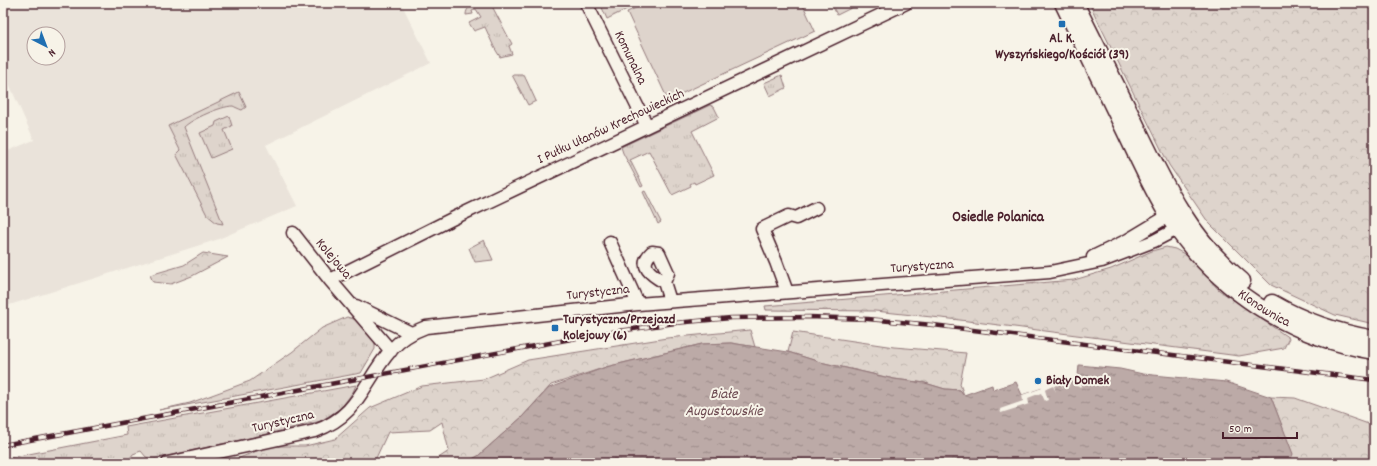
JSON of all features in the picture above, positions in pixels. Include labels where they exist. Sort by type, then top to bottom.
[{"type":"main road","points":[[1063,3],[1169,192],[1181,224]]},
{"type":"main road","points":[[1075,3],[1158,198],[1168,216],[1181,224]]},
{"type":"main road","name":"Klonownica","points":[[1181,224],[1206,246],[1223,264],[1259,295],[1288,312],[1335,330],[1374,339]]},
{"type":"main road","name":"Klonownica","points":[[1181,224],[1197,254],[1241,295],[1266,312],[1286,324],[1329,341],[1374,351]]},
{"type":"street","name":"Komunalna","points":[[586,3],[647,126]]},
{"type":"street","name":"I Pułku Ułanów Krechowieckich","points":[[330,280],[454,218],[906,3]]},
{"type":"street","points":[[787,292],[762,229],[789,216],[796,218],[816,208]]},
{"type":"street","name":"Turystyczna","points":[[1080,266],[1098,254],[1128,240],[1168,216]]},
{"type":"street","name":"Turystyczna","points":[[168,463],[315,431],[327,427],[348,412],[391,351],[411,333],[426,326],[670,301],[1050,272],[1102,261],[1154,241],[1181,224]]},
{"type":"street","name":"Kolejowa","points":[[293,233],[330,280],[391,351]]},
{"type":"street","points":[[610,242],[638,304]]},
{"type":"street","points":[[664,282],[670,301]]},
{"type":"street","name":"Kolejowa","points":[[352,304],[411,333]]},
{"type":"shaded area","points":[[3,3],[401,3],[431,63],[266,145],[297,206],[216,240],[3,307],[3,153],[34,140],[3,70]]},
{"type":"green space","points":[[476,3],[493,3],[493,8],[512,44],[509,46],[512,54],[500,57],[485,27],[474,31],[469,23],[481,17],[476,9],[472,11],[473,14],[466,15],[469,8]]},
{"type":"green space","points":[[600,3],[639,3],[607,19]]},
{"type":"green space","points":[[646,3],[802,3],[815,31],[668,100],[627,12]]},
{"type":"green space","points":[[831,3],[861,3],[837,15]]},
{"type":"green space","points":[[1089,3],[1374,3],[1374,324],[1335,315],[1271,285],[1208,222],[1169,165]]},
{"type":"green space","points":[[512,75],[524,75],[536,101],[528,105]]},
{"type":"green space","points":[[782,75],[786,88],[770,96],[764,83]]},
{"type":"green space","points":[[239,92],[246,107],[242,110],[233,106],[221,108],[200,117],[184,127],[223,224],[217,223],[207,215],[176,154],[180,150],[168,126]]},
{"type":"green space","points":[[710,105],[714,107],[719,117],[692,131],[714,175],[695,184],[694,182],[690,184],[691,186],[672,195],[649,151],[630,160],[643,186],[641,187],[621,147]]},
{"type":"green space","points":[[229,116],[232,126],[224,130],[232,149],[211,158],[200,133],[215,126],[216,122]]},
{"type":"green space","points":[[645,191],[661,222],[658,224],[643,192]]},
{"type":"green space","points":[[484,240],[493,260],[475,262],[469,248]]},
{"type":"green space","points":[[1166,247],[1175,249],[1188,256],[1219,290],[1289,338],[1284,348],[1239,356],[960,320],[875,311],[766,310],[765,306],[1074,280],[1111,269],[1152,251]]},
{"type":"green space","points":[[203,253],[228,257],[192,276],[171,284],[153,282],[150,275],[184,265]]},
{"type":"green space","points":[[347,317],[357,320],[375,341],[375,349],[361,373],[159,410],[190,403],[250,381],[292,352],[322,328]]},
{"type":"green space","points":[[750,330],[755,347],[731,343],[702,344],[606,367],[551,385],[522,417],[478,456],[465,463],[431,463],[449,451],[442,422],[430,430],[388,432],[376,458],[372,463],[227,463],[259,450],[274,446],[305,446],[335,439],[370,408],[422,386],[484,379],[528,360],[667,338]]},
{"type":"green space","points":[[793,332],[894,347],[966,353],[960,384],[964,395],[960,390],[945,389],[925,383],[894,379],[820,362],[788,352]]},
{"type":"green space","points":[[356,385],[353,392],[341,408],[321,421],[263,435],[153,459],[146,457],[141,451],[133,454],[127,463],[3,463],[3,459],[127,435],[126,427]]},
{"type":"green space","points":[[1271,397],[1295,398],[1374,426],[1374,463],[1289,463],[1292,454]]},
{"type":"water","name":"Białe Augustowskie","points":[[731,343],[788,352],[820,362],[894,379],[925,383],[945,389],[960,390],[964,395],[992,385],[993,390],[1016,382],[1022,395],[1078,376],[1079,365],[1120,369],[1143,374],[1226,382],[1271,397],[1293,454],[1289,463],[465,463],[478,456],[522,417],[549,388],[606,367],[702,344]]},
{"type":"pier","points":[[1078,374],[1082,386],[1078,387],[1074,379],[1068,381],[1070,388],[1067,381],[1062,383],[1063,390],[1061,383],[1054,386],[1056,392],[1053,386],[1045,390],[1048,400],[1045,401],[1041,393],[1028,398],[1029,404],[1001,413],[1000,409],[1023,401],[1022,395],[1042,388],[1041,386]]},
{"type":"railway","points":[[3,445],[598,334],[675,323],[731,318],[809,317],[868,319],[933,325],[1374,380]]},
{"type":"place","name":"Al. K. Wyszyńskiego/Kościół (39)","points":[[1062,24]]},
{"type":"place","name":"Turystyczna/Przejazd Kolejowy (6)","points":[[555,328]]},
{"type":"place","name":"Biały Domek","points":[[1038,381]]},
{"type":"district","name":"Osiedle Polanica","points":[[998,218]]}]
